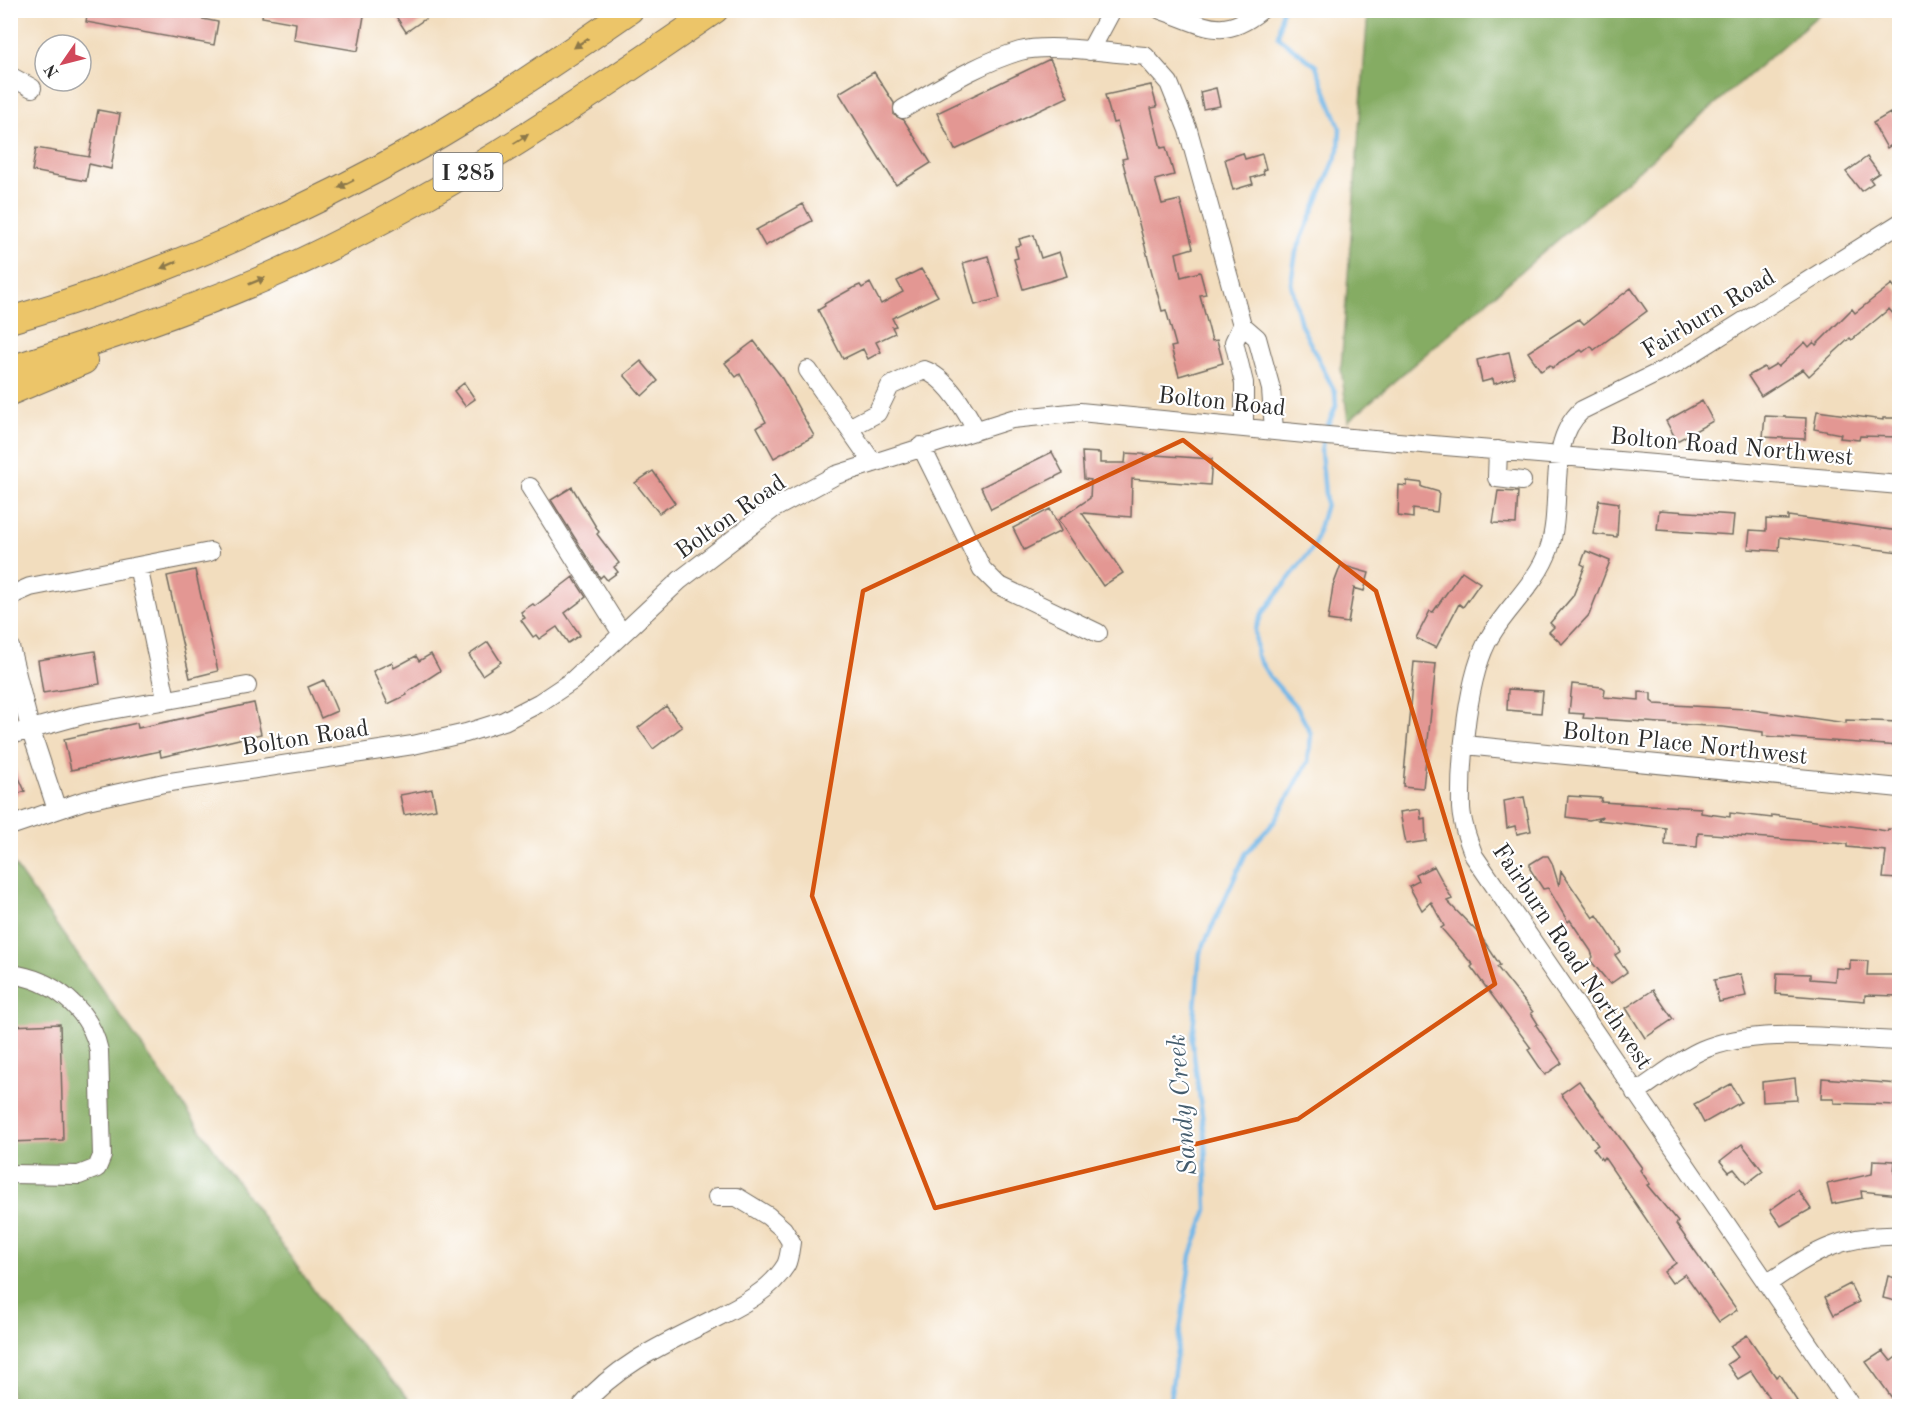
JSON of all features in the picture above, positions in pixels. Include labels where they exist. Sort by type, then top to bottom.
[{"type":"highway","name":"I 285","points":[[10,320],[154,271],[309,203],[419,146],[498,99],[630,10]]},
{"type":"highway","name":"I 285","points":[[10,369],[203,303],[326,248],[440,188],[559,116],[715,10]]},
{"type":"highway","points":[[10,392],[104,352],[203,303]]},
{"type":"street","points":[[1090,51],[1112,10]]},
{"type":"street","points":[[1161,10],[1218,30],[1231,30],[1245,24],[1262,10]]},
{"type":"street","points":[[903,109],[973,71],[1021,51],[1090,51],[1145,56],[1169,83],[1188,130],[1242,325],[1257,338],[1273,405],[1274,430]]},
{"type":"street","points":[[10,76],[32,87]]},
{"type":"street","name":"Fairburn Road","points":[[1560,455],[1567,429],[1572,419],[1582,410],[1674,365],[1899,223]]},
{"type":"street","points":[[1242,325],[1234,342],[1243,379],[1244,427]]},
{"type":"street","points":[[808,370],[873,463]]},
{"type":"street","points":[[849,428],[877,413],[890,386],[924,370],[942,381],[976,430]]},
{"type":"street","points":[[1243,379],[1267,374]]},
{"type":"street","name":"Bolton Road","points":[[10,826],[83,801],[165,783],[413,745],[466,733],[504,721],[539,703],[572,681],[680,580],[773,509],[836,475],[921,446],[1012,419],[1080,412],[1560,455]]},
{"type":"street","points":[[921,446],[982,569],[998,585],[1098,633]]},
{"type":"street","points":[[1498,450],[1497,478],[1522,481]]},
{"type":"street","name":"Bolton Road Northwest","points":[[1560,455],[1899,485]]},
{"type":"street","name":"Fairburn Road Northwest","points":[[1560,455],[1555,522],[1549,549],[1534,581],[1492,632],[1480,653],[1472,682],[1461,809],[1465,831],[1474,856],[1851,1407]]},
{"type":"street","points":[[530,487],[622,634]]},
{"type":"street","points":[[10,600],[14,594],[30,587],[210,552]]},
{"type":"street","points":[[138,566],[166,699]]},
{"type":"street","points":[[10,646],[30,728],[57,810]]},
{"type":"street","points":[[10,735],[82,715],[248,686]]},
{"type":"street","name":"Bolton Place Northwest","points":[[1465,745],[1899,788]]},
{"type":"street","points":[[10,974],[46,982],[65,994],[96,1036],[99,1052],[102,1156],[97,1168],[79,1175],[10,1174]]},
{"type":"street","points":[[1635,1093],[1700,1051],[1727,1041],[1755,1036],[1899,1041]]},
{"type":"street","points":[[582,1407],[597,1389],[638,1359],[748,1301],[771,1282],[787,1264],[791,1242],[783,1229],[737,1197],[717,1197]]},
{"type":"street","points":[[1767,1284],[1805,1257],[1831,1245],[1863,1236],[1899,1236]]},
{"type":"highlighted area","points":[[1183,440],[1376,591],[1495,984],[1298,1119],[935,1208],[812,896],[863,591]]},
{"type":"green space","points":[[1368,10],[1823,11],[1348,421],[1341,368]]},
{"type":"green space","points":[[10,859],[327,1309],[416,1406],[11,1406]]},
{"type":"building","points":[[88,10],[158,10],[218,22],[214,45],[86,22]]},
{"type":"building","points":[[263,10],[365,10],[358,51],[294,40],[296,23],[262,17]]},
{"type":"building","points":[[392,10],[438,10],[406,32]]},
{"type":"building","points":[[1050,59],[1068,97],[955,150],[937,113]]},
{"type":"building","points":[[874,72],[894,103],[894,115],[904,120],[931,163],[896,185],[839,93]]},
{"type":"building","points":[[1151,85],[1157,107],[1151,108],[1161,148],[1166,147],[1174,175],[1155,180],[1162,204],[1180,200],[1193,248],[1176,253],[1181,277],[1200,272],[1206,294],[1200,295],[1212,341],[1217,340],[1223,363],[1179,376],[1171,347],[1176,346],[1166,310],[1162,311],[1122,159],[1127,158],[1117,122],[1113,123],[1105,95]]},
{"type":"building","points":[[1216,88],[1220,106],[1203,109],[1200,92]]},
{"type":"building","points":[[98,110],[120,114],[111,169],[89,164],[86,181],[32,171],[36,148],[89,157]]},
{"type":"building","points":[[1890,113],[1899,129],[1899,140],[1887,148],[1873,123]]},
{"type":"building","points":[[1243,153],[1245,159],[1262,154],[1266,169],[1263,170],[1264,174],[1251,178],[1253,184],[1233,190],[1225,159]]},
{"type":"building","points":[[1867,157],[1879,173],[1870,179],[1873,183],[1861,191],[1846,172]]},
{"type":"building","points":[[803,204],[812,221],[765,246],[756,230]]},
{"type":"building","points":[[1034,235],[1041,258],[1059,252],[1067,276],[1023,289],[1014,259],[1018,258],[1015,246],[1021,245],[1019,239]]},
{"type":"building","points":[[988,256],[1000,298],[975,305],[963,263]]},
{"type":"building","points":[[921,269],[938,296],[892,318],[896,326],[892,327],[895,333],[876,342],[881,352],[868,359],[863,349],[843,359],[818,310],[825,306],[824,304],[853,288],[860,285],[862,288],[870,283],[881,304],[903,292],[897,281]]},
{"type":"building","points":[[1892,284],[1899,293],[1899,321],[1889,309],[1852,340],[1850,338],[1809,376],[1803,369],[1761,396],[1748,376],[1764,367],[1766,370],[1776,364],[1778,367],[1805,342],[1809,347],[1814,342],[1816,345],[1852,309],[1855,313]]},
{"type":"building","points":[[1631,288],[1647,311],[1594,350],[1591,346],[1552,368],[1550,365],[1541,371],[1528,352],[1579,319],[1584,324]]},
{"type":"building","points":[[754,341],[780,375],[814,436],[774,458],[757,427],[766,422],[740,374],[736,377],[725,363]]},
{"type":"building","points":[[1509,352],[1515,377],[1494,384],[1493,379],[1482,382],[1477,360]]},
{"type":"building","points":[[641,361],[658,381],[642,396],[624,375]]},
{"type":"building","points":[[464,383],[475,399],[465,406],[454,391]]},
{"type":"building","points":[[1702,401],[1713,421],[1677,441],[1666,421]]},
{"type":"building","points":[[1817,411],[1883,420],[1883,418],[1899,418],[1899,437],[1860,436],[1859,440],[1840,438],[1841,434],[1814,429]]},
{"type":"building","points":[[1765,416],[1806,418],[1805,439],[1763,437]]},
{"type":"building","points":[[1052,452],[1063,473],[991,509],[981,487]]},
{"type":"building","points":[[1082,452],[1100,453],[1100,463],[1125,463],[1126,453],[1212,459],[1210,485],[1132,479],[1131,517],[1082,513],[1123,573],[1103,586],[1058,520],[1090,498],[1091,480],[1084,479]]},
{"type":"building","points":[[653,471],[675,503],[659,513],[635,483]]},
{"type":"building","points":[[1407,481],[1422,483],[1422,487],[1439,492],[1437,512],[1413,509],[1413,518],[1398,516],[1399,485],[1407,486]]},
{"type":"building","points":[[572,487],[599,532],[597,534],[619,563],[614,567],[618,572],[607,580],[603,575],[600,578],[551,500]]},
{"type":"building","points":[[1498,491],[1518,492],[1516,524],[1493,523]]},
{"type":"building","points":[[1599,500],[1619,503],[1617,537],[1593,534]]},
{"type":"building","points":[[1050,509],[1061,531],[1024,550],[1013,528]]},
{"type":"building","points":[[1659,510],[1734,515],[1732,535],[1657,530]]},
{"type":"building","points":[[1788,516],[1899,531],[1899,552],[1780,537],[1779,551],[1748,549],[1750,530],[1766,531],[1766,519],[1788,520]]},
{"type":"building","points":[[1586,551],[1610,561],[1589,615],[1562,644],[1549,632],[1554,627],[1550,623],[1573,596],[1585,566],[1581,564]]},
{"type":"building","points":[[1341,565],[1369,573],[1364,591],[1354,588],[1348,623],[1328,620],[1333,586]]},
{"type":"building","points":[[195,570],[218,671],[190,678],[167,576]]},
{"type":"building","points":[[1462,571],[1480,583],[1463,607],[1459,604],[1436,648],[1416,638],[1430,611],[1433,612]]},
{"type":"building","points":[[573,577],[586,597],[565,613],[580,635],[568,643],[557,627],[539,639],[536,635],[533,637],[521,620],[525,618],[521,612],[533,604],[535,606]]},
{"type":"building","points":[[488,642],[501,662],[482,675],[469,655]]},
{"type":"building","points":[[95,651],[100,684],[43,693],[38,660]]},
{"type":"building","points":[[431,654],[440,671],[406,693],[407,695],[388,704],[373,671],[392,662],[394,668],[416,656],[419,661]]},
{"type":"building","points":[[1414,662],[1436,664],[1423,788],[1403,786]]},
{"type":"building","points":[[324,680],[337,711],[321,718],[308,687]]},
{"type":"building","points":[[1572,684],[1602,687],[1605,689],[1604,697],[1639,700],[1639,692],[1651,693],[1651,701],[1655,704],[1745,709],[1846,723],[1846,720],[1899,722],[1899,746],[1763,736],[1763,732],[1723,727],[1583,718],[1584,714],[1569,713]]},
{"type":"building","points":[[1508,689],[1543,691],[1541,713],[1507,710]]},
{"type":"building","points":[[254,703],[261,734],[161,757],[160,751],[71,770],[64,739],[137,723],[138,728]]},
{"type":"building","points":[[666,706],[682,727],[653,749],[638,728]]},
{"type":"building","points":[[10,758],[25,791],[10,797]]},
{"type":"building","points":[[432,789],[436,809],[404,815],[400,795]]},
{"type":"building","points":[[1568,796],[1602,798],[1601,802],[1701,808],[1701,813],[1730,817],[1730,813],[1772,818],[1772,815],[1887,831],[1888,829],[1899,830],[1899,879],[1883,878],[1886,851],[1847,847],[1847,844],[1698,833],[1697,847],[1665,845],[1666,828],[1598,820],[1603,817],[1589,820],[1566,817]]},
{"type":"building","points":[[1524,797],[1531,831],[1517,834],[1515,826],[1507,828],[1504,801]]},
{"type":"building","points":[[1420,809],[1421,819],[1425,818],[1426,841],[1406,844],[1400,812]]},
{"type":"building","points":[[1543,856],[1548,856],[1552,863],[1559,886],[1561,871],[1593,918],[1597,915],[1621,951],[1615,955],[1627,972],[1610,984],[1590,960],[1593,957],[1591,951],[1570,920],[1568,922],[1548,888],[1543,889],[1530,869],[1530,864]]},
{"type":"building","points":[[1434,866],[1452,899],[1447,901],[1480,935],[1500,965],[1497,967],[1533,1012],[1531,1013],[1538,1024],[1536,1025],[1562,1063],[1545,1075],[1528,1050],[1531,1048],[1471,967],[1473,965],[1441,928],[1444,926],[1431,902],[1422,910],[1409,886],[1419,881],[1416,875]]},
{"type":"building","points":[[1850,960],[1868,961],[1867,975],[1899,975],[1899,996],[1865,995],[1865,1001],[1776,994],[1777,973],[1810,974],[1810,979],[1835,981],[1836,968],[1850,969]]},
{"type":"building","points":[[1741,974],[1746,996],[1719,1002],[1714,980]]},
{"type":"building","points":[[1653,990],[1673,1019],[1645,1038],[1626,1008]]},
{"type":"building","points":[[60,1024],[63,1140],[10,1142],[10,1026]]},
{"type":"building","points":[[1795,1078],[1797,1100],[1763,1102],[1762,1082]]},
{"type":"building","points":[[1822,1078],[1899,1084],[1899,1105],[1834,1103],[1834,1099],[1821,1099]]},
{"type":"building","points":[[1579,1081],[1642,1168],[1640,1170],[1650,1184],[1647,1185],[1678,1222],[1676,1224],[1737,1310],[1719,1322],[1685,1274],[1672,1283],[1664,1272],[1676,1263],[1604,1157],[1602,1160],[1593,1148],[1598,1145],[1561,1094]]},
{"type":"building","points":[[1731,1084],[1741,1102],[1704,1123],[1694,1104]]},
{"type":"building","points":[[1742,1144],[1763,1171],[1746,1184],[1734,1169],[1729,1172],[1720,1161]]},
{"type":"building","points":[[1873,1160],[1895,1161],[1894,1173],[1899,1174],[1899,1195],[1861,1191],[1862,1198],[1832,1204],[1827,1184],[1872,1174]]},
{"type":"building","points":[[1798,1190],[1811,1209],[1781,1226],[1770,1210]]},
{"type":"building","points":[[1888,1276],[1899,1279],[1899,1302],[1883,1298]]},
{"type":"building","points":[[1850,1284],[1859,1302],[1834,1315],[1825,1297]]},
{"type":"building","points":[[1747,1335],[1776,1377],[1779,1374],[1797,1401],[1788,1407],[1775,1407],[1751,1371],[1738,1379],[1727,1364],[1738,1357],[1730,1346]]},
{"type":"building","points":[[1883,1351],[1891,1361],[1899,1355],[1899,1393],[1892,1398],[1866,1362]]},
{"type":"waterway","name":"Sandy Creek","points":[[1282,10],[1278,37],[1316,66],[1340,128],[1339,150],[1296,252],[1291,283],[1301,325],[1335,392],[1336,406],[1325,432]]},
{"type":"waterway","name":"Sandy Creek","points":[[1169,1406],[1191,1255],[1207,1210],[1205,1137],[1192,1041],[1200,953],[1246,853],[1275,821],[1308,762],[1311,734],[1298,709],[1269,676],[1257,656],[1255,630],[1262,614],[1314,546],[1326,504],[1321,452],[1323,440]]}]
